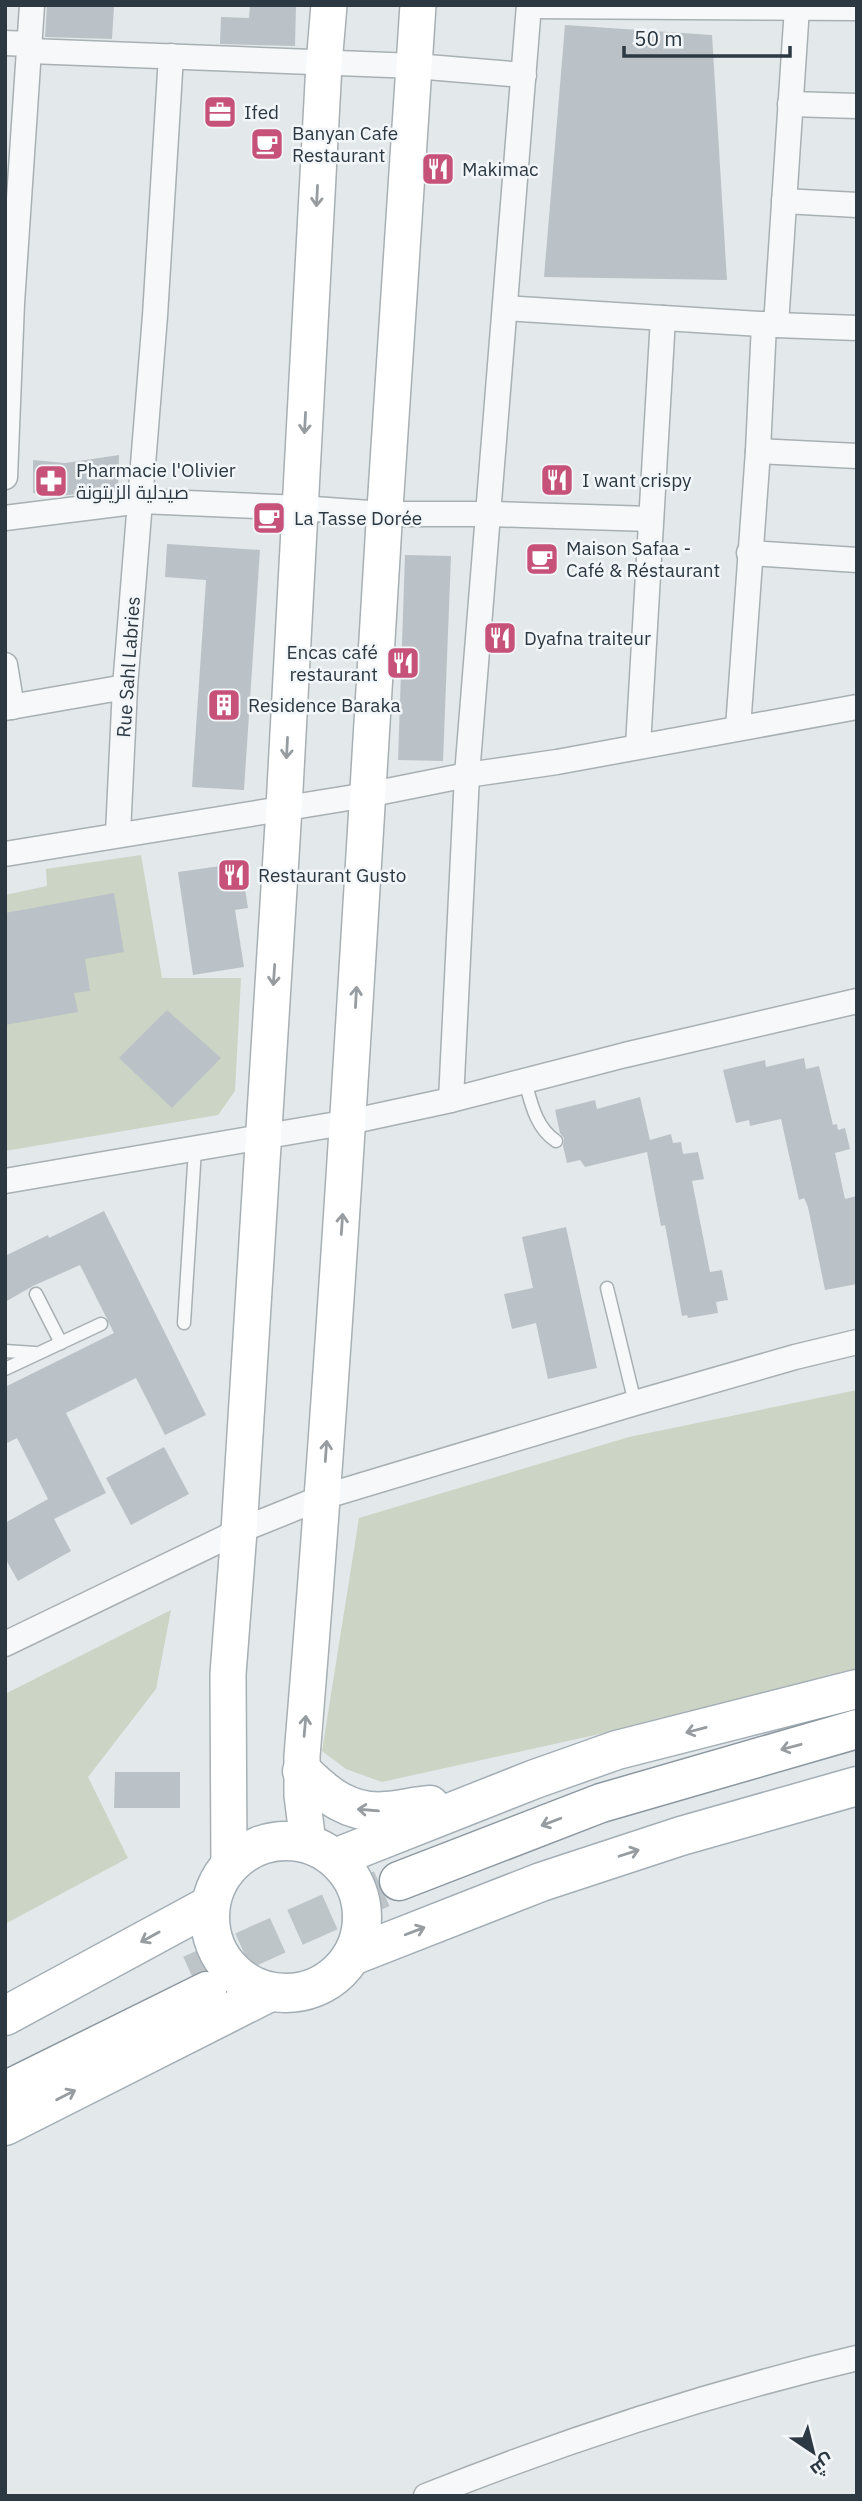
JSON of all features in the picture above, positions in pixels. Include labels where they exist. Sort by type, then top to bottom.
[{"type":"main road","points":[[322,1850],[460,1809],[617,1750],[857,1689]]},
{"type":"main road","points":[[857,1729],[601,1803],[402,1892],[733,1788],[857,1755]]},
{"type":"main road","points":[[302,1771],[333,1799],[353,1809],[387,1811],[439,1805],[460,1809]]},
{"type":"main road","points":[[352,1956],[541,1882],[681,1836],[857,1786]]},
{"type":"main road","points":[[287,1840],[322,1850],[353,1878],[362,1904],[361,1931],[352,1956],[334,1977],[310,1990],[270,1992],[248,1984],[230,1969],[217,1950],[210,1928],[210,1905],[217,1884],[229,1866],[246,1852],[265,1843],[287,1840]]},
{"type":"main road","points":[[5,2016],[210,1905]]},
{"type":"main road","points":[[5,2065],[199,1983],[5,2091]]},
{"type":"main road","points":[[5,2126],[270,1992]]},
{"type":"street","points":[[5,477],[9,303],[32,5]]},
{"type":"street","points":[[229,1866],[228,1674],[284,808],[329,5]]},
{"type":"street","points":[[322,1850],[302,1795],[302,1771],[349,1122],[384,514],[418,5]]},
{"type":"street","points":[[451,1100],[467,775],[529,6],[857,8]]},
{"type":"street","points":[[738,728],[749,553],[784,201],[790,104],[787,6]]},
{"type":"street","points":[[5,43],[30,48],[324,64],[415,66],[524,75]]},
{"type":"street","name":"Rue Sahl Labries","points":[[118,834],[125,687],[155,316],[171,56]]},
{"type":"street","points":[[790,104],[857,106]]},
{"type":"street","points":[[784,201],[857,205]]},
{"type":"street","points":[[505,308],[857,328]]},
{"type":"street","points":[[638,746],[663,318]]},
{"type":"street","points":[[758,451],[857,456]]},
{"type":"street","points":[[5,518],[141,501],[384,514],[651,519]]},
{"type":"street","points":[[749,553],[857,560]]},
{"type":"street","points":[[5,665],[9,708],[125,687]]},
{"type":"street","points":[[5,854],[367,795],[857,707]]},
{"type":"street","points":[[5,1181],[349,1122],[451,1100],[625,1055],[857,1001]]},
{"type":"street","points":[[5,1644],[239,1531],[323,1497],[635,1403],[794,1357],[857,1342]]},
{"type":"street","points":[[426,2496],[487,2472],[674,2408],[780,2376],[857,2358]]},
{"type":"lane","points":[[525,1081],[540,1124],[546,1135],[556,1141]]},
{"type":"lane","points":[[184,1322],[195,1149]]},
{"type":"lane","points":[[607,1288],[635,1403]]},
{"type":"lane","points":[[36,1294],[61,1343]]},
{"type":"lane","points":[[5,1369],[101,1324]]},
{"type":"lane","points":[[5,1351],[39,1353]]},
{"type":"green space","points":[[141,855],[162,978],[241,978],[235,1091],[218,1115],[5,1151],[5,895],[47,886],[46,869]]},
{"type":"green space","points":[[857,1390],[857,1677],[382,1782],[346,1769],[322,1751],[359,1518],[629,1437]]},
{"type":"green space","points":[[171,1610],[156,1689],[88,1777],[128,1858],[5,1924],[5,1694]]},
{"type":"building","points":[[47,5],[114,7],[112,39],[45,37]]},
{"type":"building","points":[[250,5],[296,5],[295,46],[220,44],[221,17],[249,18]]},
{"type":"building","points":[[565,25],[712,35],[727,280],[544,277]]},
{"type":"building","points":[[119,455],[118,489],[60,496],[33,493],[33,460],[65,463]]},
{"type":"building","name":"Residence Baraka","points":[[167,544],[260,550],[244,790],[192,787],[206,580],[165,577]]},
{"type":"building","points":[[405,555],[451,556],[443,761],[398,760]]},
{"type":"building","points":[[241,863],[248,908],[235,910],[244,967],[193,975],[178,872]]},
{"type":"building","points":[[114,893],[124,952],[85,959],[90,991],[74,993],[78,1012],[5,1025],[5,913]]},
{"type":"building","points":[[167,1010],[221,1058],[172,1108],[119,1058]]},
{"type":"building","points":[[804,1058],[806,1069],[819,1066],[833,1125],[837,1124],[838,1130],[845,1128],[850,1149],[835,1153],[845,1199],[857,1196],[857,1284],[825,1290],[808,1207],[804,1198],[799,1200],[781,1119],[750,1126],[749,1120],[736,1123],[723,1070],[765,1060],[766,1067]]},
{"type":"building","points":[[640,1097],[650,1140],[671,1134],[673,1143],[681,1142],[683,1154],[698,1152],[704,1179],[692,1181],[710,1272],[722,1270],[728,1300],[716,1302],[718,1313],[688,1318],[687,1315],[682,1316],[665,1225],[661,1226],[647,1152],[585,1167],[580,1160],[567,1163],[564,1138],[560,1133],[555,1110],[595,1100],[597,1109]]},
{"type":"building","points":[[104,1211],[206,1415],[165,1435],[136,1378],[66,1413],[106,1493],[54,1519],[71,1551],[18,1581],[5,1558],[5,1523],[48,1499],[17,1438],[5,1444],[5,1387],[114,1333],[80,1265],[5,1302],[5,1256]]},
{"type":"building","points":[[566,1227],[597,1368],[548,1379],[536,1323],[512,1329],[504,1294],[533,1288],[522,1237]]},
{"type":"building","points":[[164,1447],[189,1494],[131,1525],[106,1478]]},
{"type":"building","points":[[115,1772],[180,1772],[180,1808],[114,1808]]},
{"type":"tunnel","points":[[191,1974],[399,1881]]},
{"type":"place","name":"Ifed","points":[[220,112]]},
{"type":"place","name":"Banyan Cafe Restaurant","points":[[267,144]]},
{"type":"place","name":"Makimac","points":[[438,169]]},
{"type":"place","name":"I want crispy","points":[[557,480]]},
{"type":"place","name":"Pharmacie l'Olivier صيدلية الزيتونة","points":[[51,481]]},
{"type":"place","name":"La Tasse Dorée","points":[[269,518]]},
{"type":"place","name":"Maison Safaa - Café & Réstaurant","points":[[542,559]]},
{"type":"place","name":"Dyafna traiteur","points":[[500,638]]},
{"type":"place","name":"Encas café restaurant","points":[[403,663]]},
{"type":"place","name":"Residence Baraka","points":[[224,705]]},
{"type":"place","name":"Restaurant Gusto","points":[[234,875]]}]
